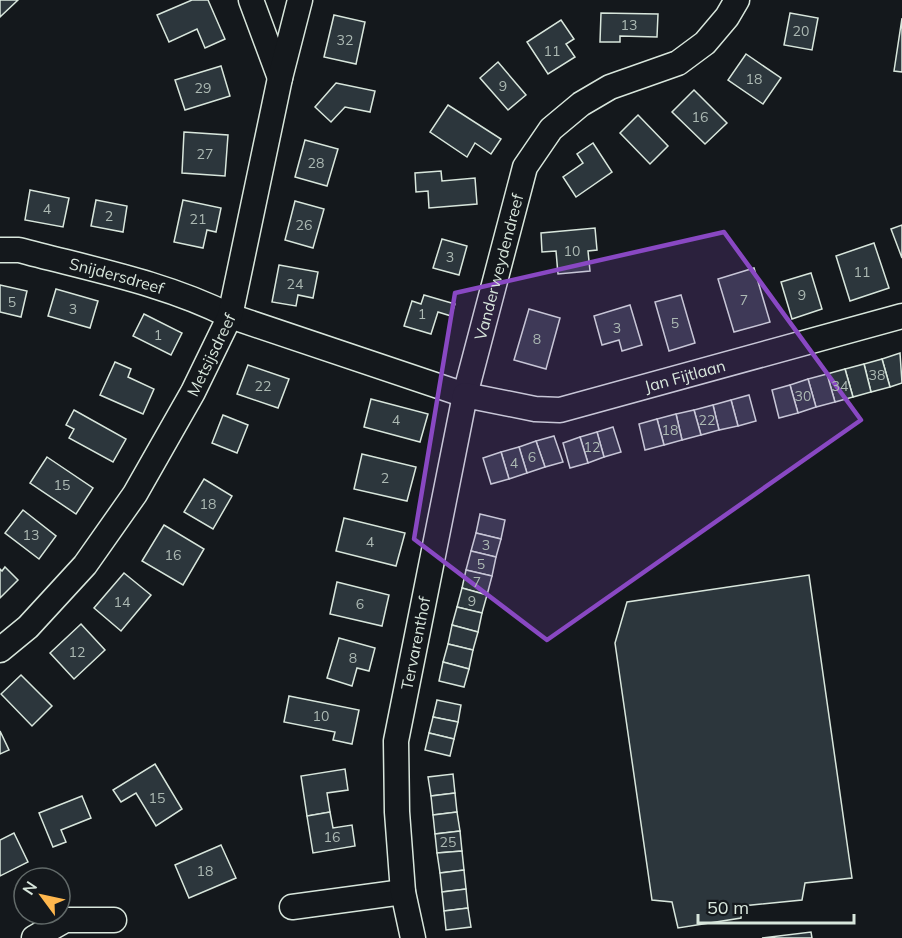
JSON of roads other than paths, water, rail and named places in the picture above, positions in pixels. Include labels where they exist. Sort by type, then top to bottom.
[{"type":"street","points":[[251,0],[279,78]]},
{"type":"street","name":"Metsijsdreef","points":[[0,650],[28,627],[85,565],[135,494],[193,392],[230,316],[279,78],[300,0]]},
{"type":"street","name":"Vanderweydendreef","points":[[465,395],[525,167],[551,129],[580,104],[610,87],[678,63],[705,43],[727,17],[737,0]]},
{"type":"street","name":"Snijdersdreef","points":[[0,250],[19,250],[176,293],[230,316]]},
{"type":"street","points":[[230,316],[465,395]]},
{"type":"street","name":"Jan Fijtlaan","points":[[465,395],[535,409],[560,410],[902,316]]},
{"type":"street","name":"Tervarenthof","points":[[412,938],[404,892],[397,812],[396,741],[465,395]]},
{"type":"street","points":[[292,907],[404,892]]},
{"type":"street","points":[[34,938],[65,920],[114,920]]}]
